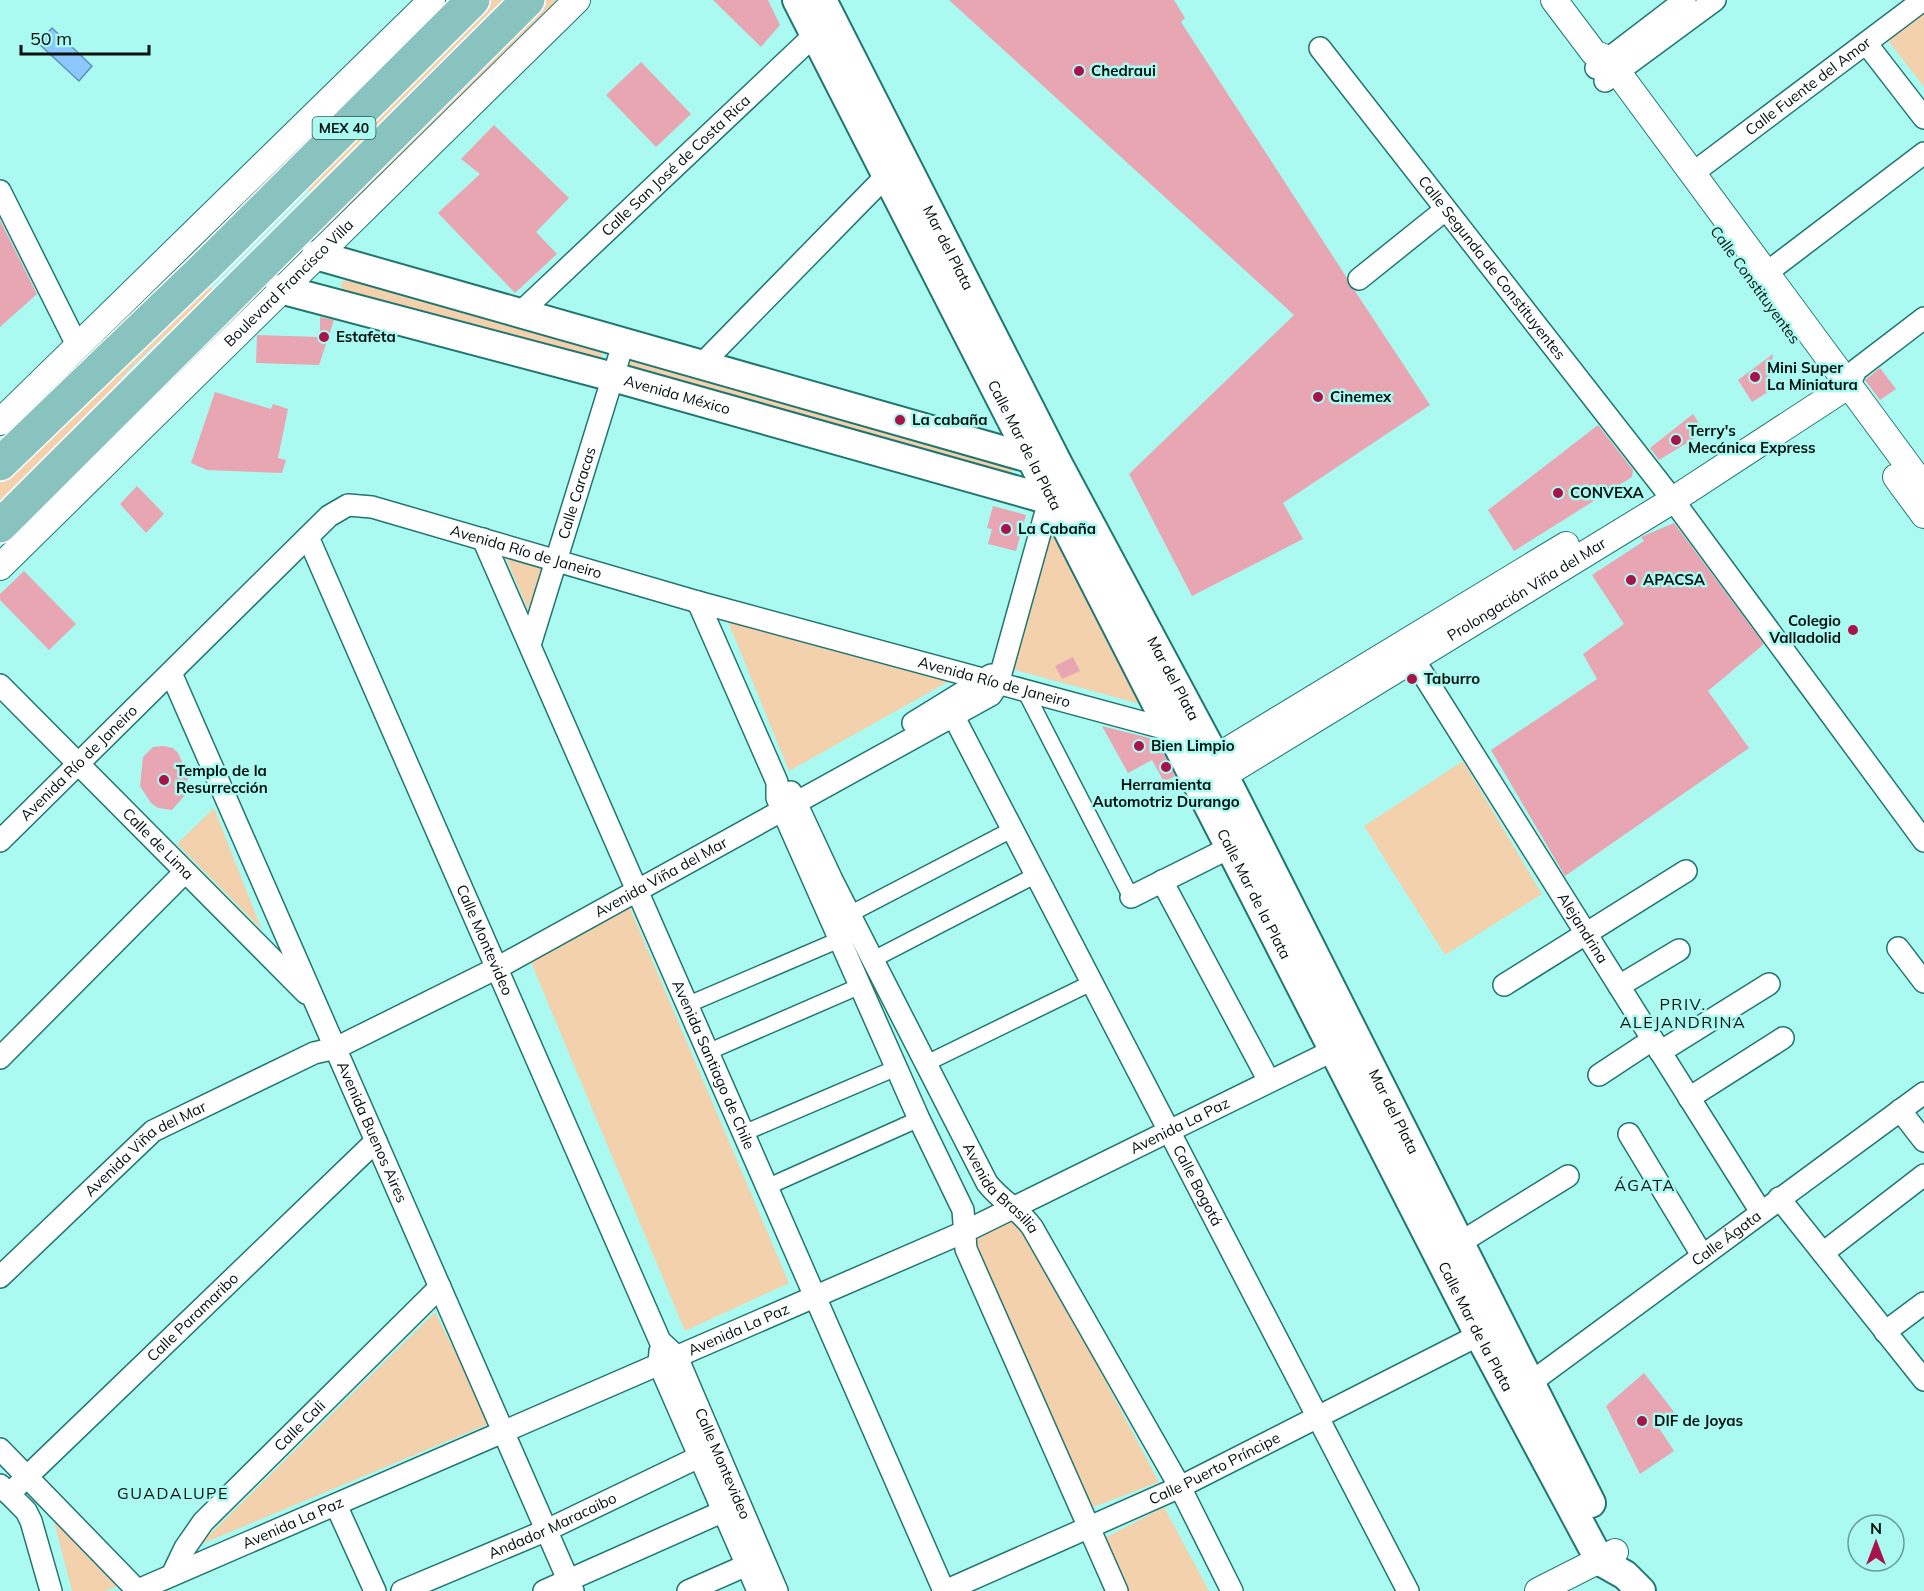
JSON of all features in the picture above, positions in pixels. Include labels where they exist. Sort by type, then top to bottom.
[{"type":"main road","name":"MEX 40","points":[[4,460],[207,265],[473,0]]},
{"type":"main road","name":"Boulevard Francisco Villa","points":[[0,526],[528,0]]},
{"type":"main road","name":"Calle Mar de la Plata","points":[[797,0],[822,18],[887,175],[1046,463]]},
{"type":"main road","name":"Mar del Plata","points":[[822,18],[1046,463],[1530,1383],[1620,1570]]},
{"type":"main road","points":[[316,255],[1046,463]]},
{"type":"main road","name":"Avenida México","points":[[280,289],[613,377],[1043,498],[1064,496]]},
{"type":"main road","name":"Calle Mar de la Plata","points":[[1064,496],[1171,730],[1208,774],[1231,847],[1479,1335],[1620,1570]]},
{"type":"street","points":[[0,422],[432,0]]},
{"type":"street","name":"Boulevard Francisco Villa","points":[[0,567],[280,289],[577,0]]},
{"type":"street","name":"Calle Constituyentes","points":[[1554,0],[1841,380]]},
{"type":"street","points":[[1604,67],[1685,0]]},
{"type":"street","points":[[1604,67],[1715,0]]},
{"type":"street","name":"Calle Fuente del Amor","points":[[1693,173],[1921,0]]},
{"type":"street","name":"Calle San José de Costa Rica","points":[[521,312],[822,18]]},
{"type":"street","points":[[1866,43],[1924,118]]},
{"type":"street","name":"Calle Segunda de Constituyentes","points":[[1320,48],[1668,493]]},
{"type":"street","name":"Calle Constituyentes","points":[[1604,67],[1693,173],[1920,493]]},
{"type":"street","points":[[1765,274],[1924,153]]},
{"type":"street","points":[[702,364],[887,175]]},
{"type":"street","points":[[0,191],[78,345]]},
{"type":"street","points":[[1359,279],[1445,210]]},
{"type":"street","points":[[1841,380],[1924,318]]},
{"type":"street","name":"Calle Caracas","points":[[530,645],[624,341]]},
{"type":"street","name":"Prolongación Viña del Mar","points":[[1208,774],[1668,493],[1841,380]]},
{"type":"street","points":[[1668,493],[1923,842]]},
{"type":"street","points":[[995,677],[1045,515],[1064,496]]},
{"type":"street","name":"Avenida Río de Janeiro","points":[[0,841],[308,537],[339,508],[360,504],[698,602],[995,677],[1025,691],[1171,730]]},
{"type":"street","name":"Calle Montevideo","points":[[308,537],[660,1341],[701,1456],[758,1591]]},
{"type":"street","name":"Avenida Santiago de Chile","points":[[483,540],[944,1591]]},
{"type":"street","name":"Avenida Brasilia","points":[[698,602],[785,797],[850,928],[874,959],[987,1183],[1004,1203],[1016,1207],[1032,1227],[1180,1487],[1232,1591]]},
{"type":"street","name":"Alejandrina","points":[[1409,652],[1761,1212]]},
{"type":"street","name":"Avenida Buenos Aires","points":[[171,673],[571,1586]]},
{"type":"street","name":"Avenida Viña del Mar","points":[[785,797],[954,717],[991,695],[995,677]]},
{"type":"street","name":"Avenida Viña del Mar","points":[[0,1278],[148,1134],[314,1053],[322,1041],[334,1042],[494,961],[635,884],[995,677]]},
{"type":"street","name":"Calle de Lima","points":[[0,685],[315,1002]]},
{"type":"street","points":[[1025,691],[1131,897],[1231,847]]},
{"type":"street","name":"Calle Bogotá","points":[[954,717],[1038,874],[1408,1591]]},
{"type":"street","points":[[687,1005],[850,928],[1013,829]]},
{"type":"street","points":[[1504,985],[1686,871]]},
{"type":"street","points":[[0,1058],[184,872]]},
{"type":"street","points":[[874,959],[1038,874]]},
{"type":"street","points":[[1162,881],[1269,1081]]},
{"type":"street","name":"Avenida Brasilia","points":[[850,928],[860,986],[919,1119],[963,1210],[966,1224],[964,1232],[966,1249],[1117,1591]]},
{"type":"street","points":[[1898,948],[1924,982]]},
{"type":"street","points":[[1618,986],[1679,950]]},
{"type":"street","points":[[927,1063],[1093,982]]},
{"type":"street","points":[[1599,1075],[1769,984]]},
{"type":"street","points":[[708,1052],[860,986]]},
{"type":"street","points":[[1689,1098],[1783,1038]]},
{"type":"street","name":"Avenida La Paz","points":[[137,1591],[964,1232],[1334,1050]]},
{"type":"street","points":[[744,1133],[896,1068]]},
{"type":"street","name":"Calle Ágata","points":[[1530,1383],[1924,1093]]},
{"type":"street","points":[[1900,1110],[1924,1141]]},
{"type":"street","points":[[767,1187],[919,1119]]},
{"type":"street","points":[[1629,1134],[1702,1255]]},
{"type":"street","name":"Calle Paramaribo","points":[[4,1489],[27,1477],[376,1141]]},
{"type":"street","points":[[1822,1253],[1924,1175]]},
{"type":"street","points":[[1458,1244],[1568,1176]]},
{"type":"street","points":[[1779,1198],[1924,1380]]},
{"type":"street","name":"Calle Cali","points":[[172,1575],[185,1548],[203,1522],[440,1287]]},
{"type":"street","points":[[1886,1332],[1924,1303]]},
{"type":"street","name":"Calle Puerto Príncipe","points":[[944,1591],[1180,1487],[1479,1335]]},
{"type":"street","name":"Calle Montevideo","points":[[668,1361],[777,1591]]},
{"type":"street","points":[[0,1449],[137,1591]]},
{"type":"street","name":"Andador Maracaibo","points":[[402,1591],[547,1530],[701,1456]]},
{"type":"street","points":[[4,1489],[26,1511],[36,1535],[51,1591]]},
{"type":"street","points":[[336,1505],[375,1591]]},
{"type":"street","points":[[544,1591],[571,1586],[724,1511]]},
{"type":"street","points":[[688,1591],[747,1565]]},
{"type":"street","points":[[1538,1591],[1620,1570]]},
{"type":"shaded area","points":[[488,0],[520,0],[319,198],[305,188]]},
{"type":"shaded area","points":[[543,0],[561,0],[327,230],[317,223]]},
{"type":"shaded area","points":[[1924,10],[1924,87],[1886,38]]},
{"type":"shaded area","points":[[353,274],[603,348],[602,357],[598,362],[348,299],[340,284]]},
{"type":"shaded area","points":[[200,279],[213,290],[129,370],[82,425],[0,509],[0,474]]},
{"type":"shaded area","points":[[633,358],[1009,464],[1012,473],[1009,480],[630,370],[629,363]]},
{"type":"shaded area","points":[[1053,525],[1148,706],[1011,669]]},
{"type":"shaded area","points":[[501,547],[550,561],[528,610]]},
{"type":"shaded area","points":[[724,612],[953,679],[789,771]]},
{"type":"shaded area","points":[[1463,761],[1542,894],[1445,955],[1364,826]]},
{"type":"shaded area","points":[[214,808],[262,930],[177,844]]},
{"type":"shaded area","points":[[630,908],[789,1283],[685,1331],[530,960]]},
{"type":"shaded area","points":[[1019,1218],[1159,1482],[1091,1508],[970,1238]]},
{"type":"shaded area","points":[[435,1312],[491,1423],[199,1545]]},
{"type":"shaded area","points":[[50,1506],[127,1583],[105,1591],[72,1591]]},
{"type":"shaded area","points":[[1164,1507],[1209,1591],[1125,1591],[1101,1540]]},
{"type":"water","points":[[52,28],[92,66],[79,81],[38,43]]},
{"type":"building","points":[[713,0],[768,0],[780,25],[761,47]]},
{"type":"building","points":[[949,0],[1174,0],[1185,18],[1181,22],[1347,278],[1349,286],[1355,291],[1430,405],[1283,503],[1303,539],[1192,596],[1129,474],[1294,315]]},
{"type":"building","points":[[641,62],[691,114],[656,147],[606,95]]},
{"type":"building","points":[[494,125],[569,198],[536,232],[557,254],[515,293],[438,213],[480,174],[461,159]]},
{"type":"building","points":[[0,220],[37,294],[0,327]]},
{"type":"building","points":[[320,317],[334,320],[319,365],[256,363],[257,335],[320,337]]},
{"type":"building","name":"Mini Super La Miniatura","points":[[1773,354],[1768,392],[1752,402],[1738,380]]},
{"type":"building","points":[[1880,368],[1896,389],[1880,400],[1865,380]]},
{"type":"building","points":[[215,392],[271,409],[273,404],[288,409],[278,458],[286,460],[282,473],[207,470],[191,463]]},
{"type":"building","name":"Terry's Mecánica Express","points":[[1693,414],[1705,432],[1659,460],[1650,448]]},
{"type":"building","name":"CONVEXA","points":[[1598,425],[1633,470],[1632,477],[1514,551],[1488,510]]},
{"type":"building","points":[[137,486],[164,514],[146,533],[120,504]]},
{"type":"building","name":"La Cabaña","points":[[993,506],[1026,515],[1016,551],[988,544],[992,529],[987,528]]},
{"type":"building","points":[[1674,523],[1764,644],[1708,691],[1749,748],[1565,876],[1491,750],[1597,679],[1583,654],[1624,624],[1592,575],[1644,541],[1641,537]]},
{"type":"building","points":[[24,571],[76,624],[49,650],[0,600],[0,594]]},
{"type":"building","points":[[1073,657],[1080,671],[1062,679],[1055,666]]},
{"type":"building","name":"Bien Limpio","points":[[1102,726],[1157,740],[1175,776],[1164,782],[1152,760],[1128,773]]},
{"type":"building","name":"Templo de la Resurrección","points":[[153,747],[173,748],[178,753],[188,775],[186,794],[172,810],[158,808],[151,803],[140,786],[143,757]]},
{"type":"building","name":"DIF de Joyas","points":[[1644,1373],[1678,1417],[1659,1428],[1674,1451],[1640,1474],[1606,1406]]},
{"type":"place","name":"Chedraui","points":[[1079,71]]},
{"type":"place","name":"Estafeta","points":[[324,337]]},
{"type":"place","name":"Mini Super La Miniatura","points":[[1755,377]]},
{"type":"place","name":"Cinemex","points":[[1318,397]]},
{"type":"place","name":"La cabaña","points":[[900,420]]},
{"type":"place","name":"Terry's Mecánica Express","points":[[1676,440]]},
{"type":"place","name":"CONVEXA","points":[[1558,493]]},
{"type":"place","name":"La Cabaña","points":[[1006,529]]},
{"type":"place","name":"APACSA","points":[[1631,580]]},
{"type":"place","name":"Colegio Valladolid","points":[[1853,630]]},
{"type":"place","name":"Taburro","points":[[1412,679]]},
{"type":"place","name":"Bien Limpio","points":[[1139,746]]},
{"type":"place","name":"Herramienta Automotriz Durango","points":[[1166,767]]},
{"type":"place","name":"Templo de la Resurrección","points":[[164,780]]},
{"type":"place","name":"DIF de Joyas","points":[[1642,1421]]},
{"type":"district","name":"PRIV. ALEJANDRINA","points":[[1683,1013]]},
{"type":"district","name":"ÁGATA","points":[[1645,1185]]},
{"type":"district","name":"GUADALUPE","points":[[173,1493]]}]
